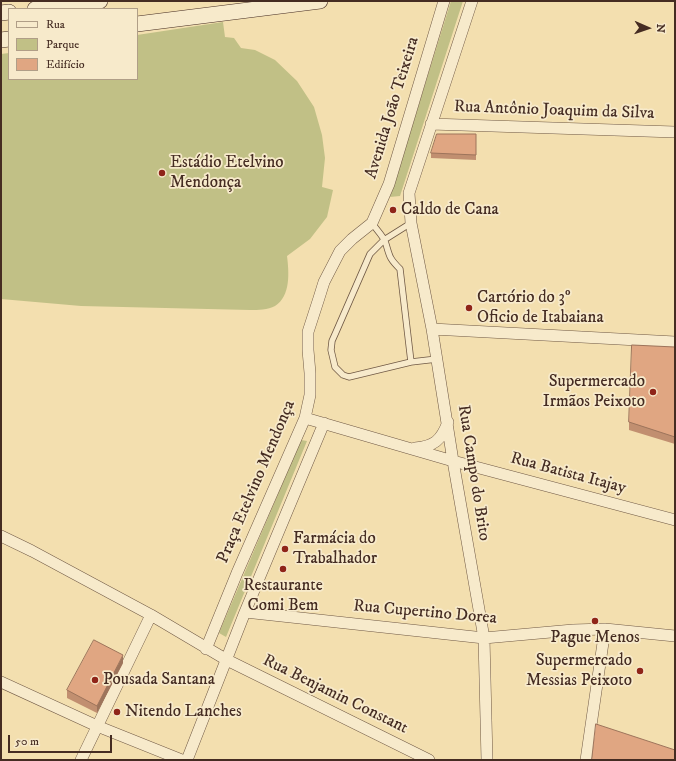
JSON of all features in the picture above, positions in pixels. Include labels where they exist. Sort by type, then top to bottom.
[{"type":"main road","points":[[43,8],[100,1]]},
{"type":"main road","points":[[138,24],[320,1]]},
{"type":"street","name":"Avenida João Teixeira","points":[[372,223],[389,184],[444,1]]},
{"type":"street","points":[[431,124],[472,1]]},
{"type":"street","name":"Rua Antônio Joaquim da Silva","points":[[431,124],[675,132]]},
{"type":"street","name":"Rua Campo do Brito","points":[[431,124],[409,193],[411,223],[432,329],[484,638],[487,760]]},
{"type":"street","name":"Praça Etelvino Mendonça","points":[[206,648],[305,418],[310,395],[308,332],[324,282],[340,251],[372,223]]},
{"type":"street","points":[[432,329],[675,342]]},
{"type":"street","points":[[305,418],[453,461]]},
{"type":"street","points":[[412,448],[428,446],[436,442],[444,432],[448,422]]},
{"type":"street","points":[[187,760],[245,612],[324,423]]},
{"type":"street","name":"Rua Batista Itajay","points":[[453,461],[675,520]]},
{"type":"street","points":[[1,536],[64,568],[227,660]]},
{"type":"street","name":"Rua Cupertino Dorea","points":[[245,612],[484,638],[573,630],[605,629],[675,636]]},
{"type":"street","points":[[81,760],[151,616]]},
{"type":"street","points":[[586,760],[605,629]]},
{"type":"street","name":"Rua Benjamin Constant","points":[[227,660],[429,760]]},
{"type":"street","points":[[1,682],[97,726],[182,760]]},
{"type":"lane","points":[[372,223],[384,240],[388,254],[392,261],[400,268],[411,362]]},
{"type":"lane","points":[[411,223],[384,240],[370,254],[332,341],[332,357],[338,371],[343,376],[349,377],[411,362],[437,359]]},
{"type":"green space","points":[[451,1],[463,1],[400,196],[390,197]]},
{"type":"green space","name":"Estádio Etelvino Mendonça","points":[[223,22],[225,37],[234,38],[241,48],[255,50],[275,60],[297,81],[314,107],[322,135],[325,158],[322,187],[333,190],[327,217],[310,239],[287,256],[288,283],[284,296],[275,306],[260,310],[250,310],[81,306],[1,299],[1,54],[8,53],[8,80],[138,80],[138,35]]},
{"type":"green space","points":[[301,440],[307,441],[226,637],[219,633]]},
{"type":"building","points":[[437,134],[476,134],[476,155],[431,153]]},
{"type":"building","name":"Supermercado Irmãos Peixoto","points":[[632,345],[675,347],[675,437],[629,422]]},
{"type":"building","name":"Pousada Santana","points":[[94,640],[123,655],[97,706],[67,690]]},
{"type":"building","points":[[596,724],[675,750],[675,760],[592,760]]},
{"type":"place","name":"Estádio Etelvino Mendonça","points":[[162,173]]},
{"type":"place","name":"Caldo de Cana","points":[[393,210]]},
{"type":"place","name":"Cartório do 3º Oficio de Itabaiana","points":[[469,308]]},
{"type":"place","name":"Supermercado Irmãos Peixoto","points":[[653,392]]},
{"type":"place","name":"Farmácia do Trabalhador","points":[[285,549]]},
{"type":"place","name":"Restaurante Comi Bem","points":[[283,569]]},
{"type":"place","name":"Pague Menos","points":[[595,621]]},
{"type":"place","name":"Supermercado Messias Peixoto","points":[[640,671]]},
{"type":"place","name":"Pousada Santana","points":[[95,680]]},
{"type":"place","name":"Nitendo Lanches","points":[[117,712]]}]
